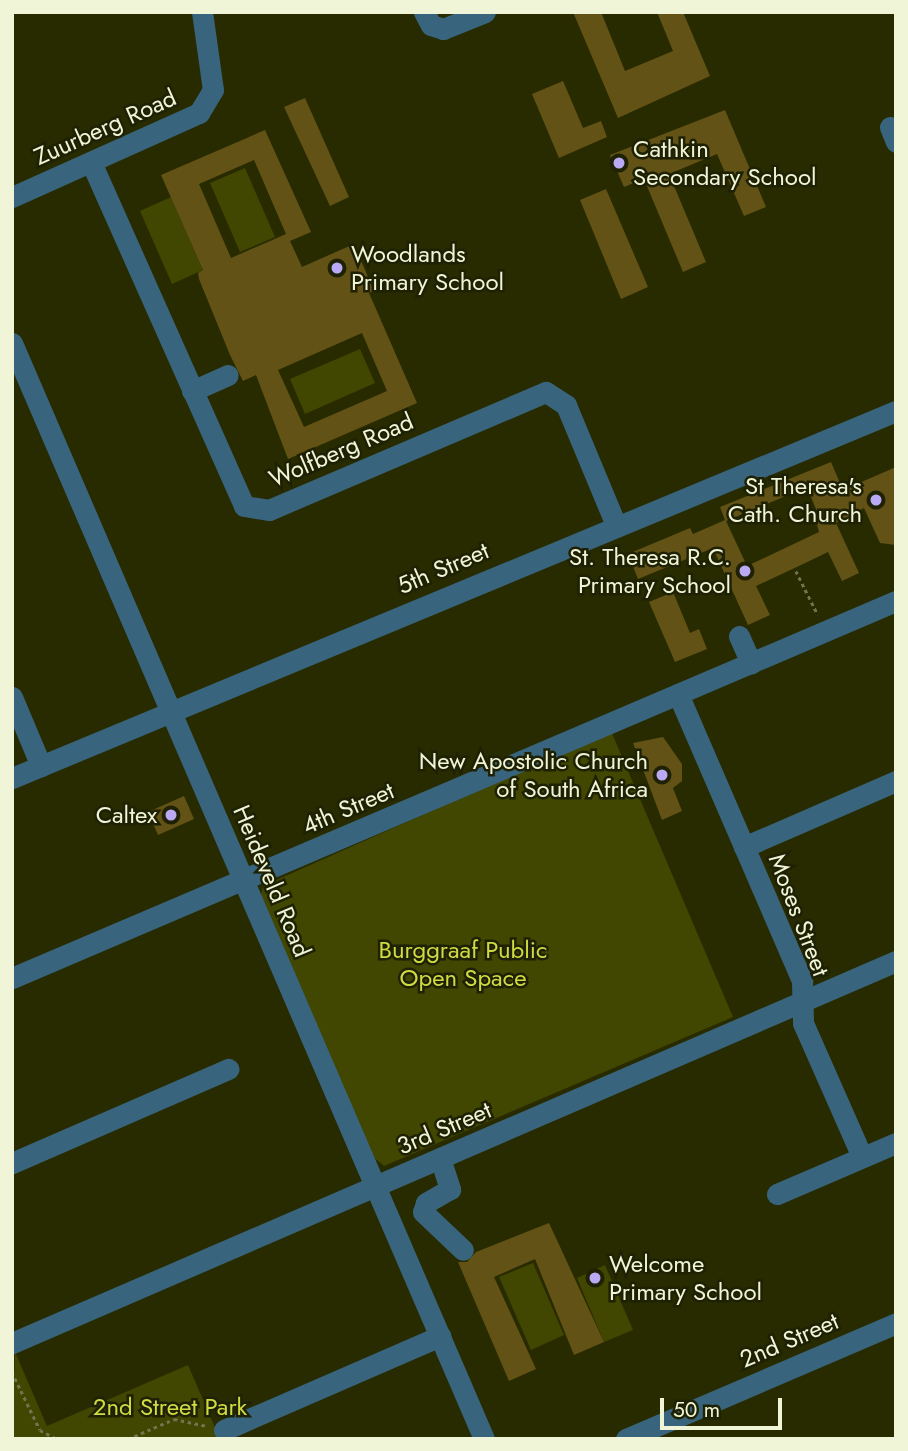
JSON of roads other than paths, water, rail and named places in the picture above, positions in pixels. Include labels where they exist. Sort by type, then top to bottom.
[{"type":"street","name":"Zuurberg Road","points":[[12,197],[185,122],[208,103],[213,90],[202,12]]},
{"type":"street","points":[[424,12],[432,25],[443,29],[485,12]]},
{"type":"street","name":"Wolfberg Road","points":[[91,162],[239,501],[257,512],[538,393],[552,394],[566,405],[616,525]]},
{"type":"street","name":"Heideveld Road","points":[[12,343],[484,1439]]},
{"type":"street","points":[[192,391],[228,375]]},
{"type":"street","name":"5th Street","points":[[12,778],[896,411]]},
{"type":"street","name":"4th Street","points":[[12,978],[896,601]]},
{"type":"street","points":[[739,636],[751,663]]},
{"type":"street","name":"Moses Street","points":[[678,694],[728,829],[744,847],[802,981],[803,1023],[862,1157]]},
{"type":"street","points":[[12,697],[41,766]]},
{"type":"street","points":[[744,847],[896,781]]},
{"type":"street","name":"3rd Street","points":[[12,1343],[896,961]]},
{"type":"street","points":[[13,1160],[228,1069]]},
{"type":"street","points":[[777,1194],[896,1143]]},
{"type":"street","points":[[440,1158],[451,1186],[425,1202],[423,1212],[463,1250]]},
{"type":"street","name":"2nd Street","points":[[626,1439],[668,1431],[896,1323]]},
{"type":"street","points":[[224,1430],[440,1336]]},
{"type":"place","name":"Cathkin Secondary School","points":[[619,163]]},
{"type":"place","name":"Woodlands Primary School","points":[[337,268]]},
{"type":"place","name":"St Theresa's Cath. Church","points":[[876,500]]},
{"type":"place","name":"St. Theresa R.C. Primary School","points":[[745,571]]},
{"type":"place","name":"New Apostolic Church of South Africa","points":[[662,775]]},
{"type":"place","name":"Caltex","points":[[171,815]]},
{"type":"place","name":"Welcome Primary School","points":[[595,1278]]},
{"type":"park label","name":"Burggraaf Public Open Space","points":[[463,964]]},
{"type":"park label","name":"2nd Street Park","points":[[170,1407]]}]
